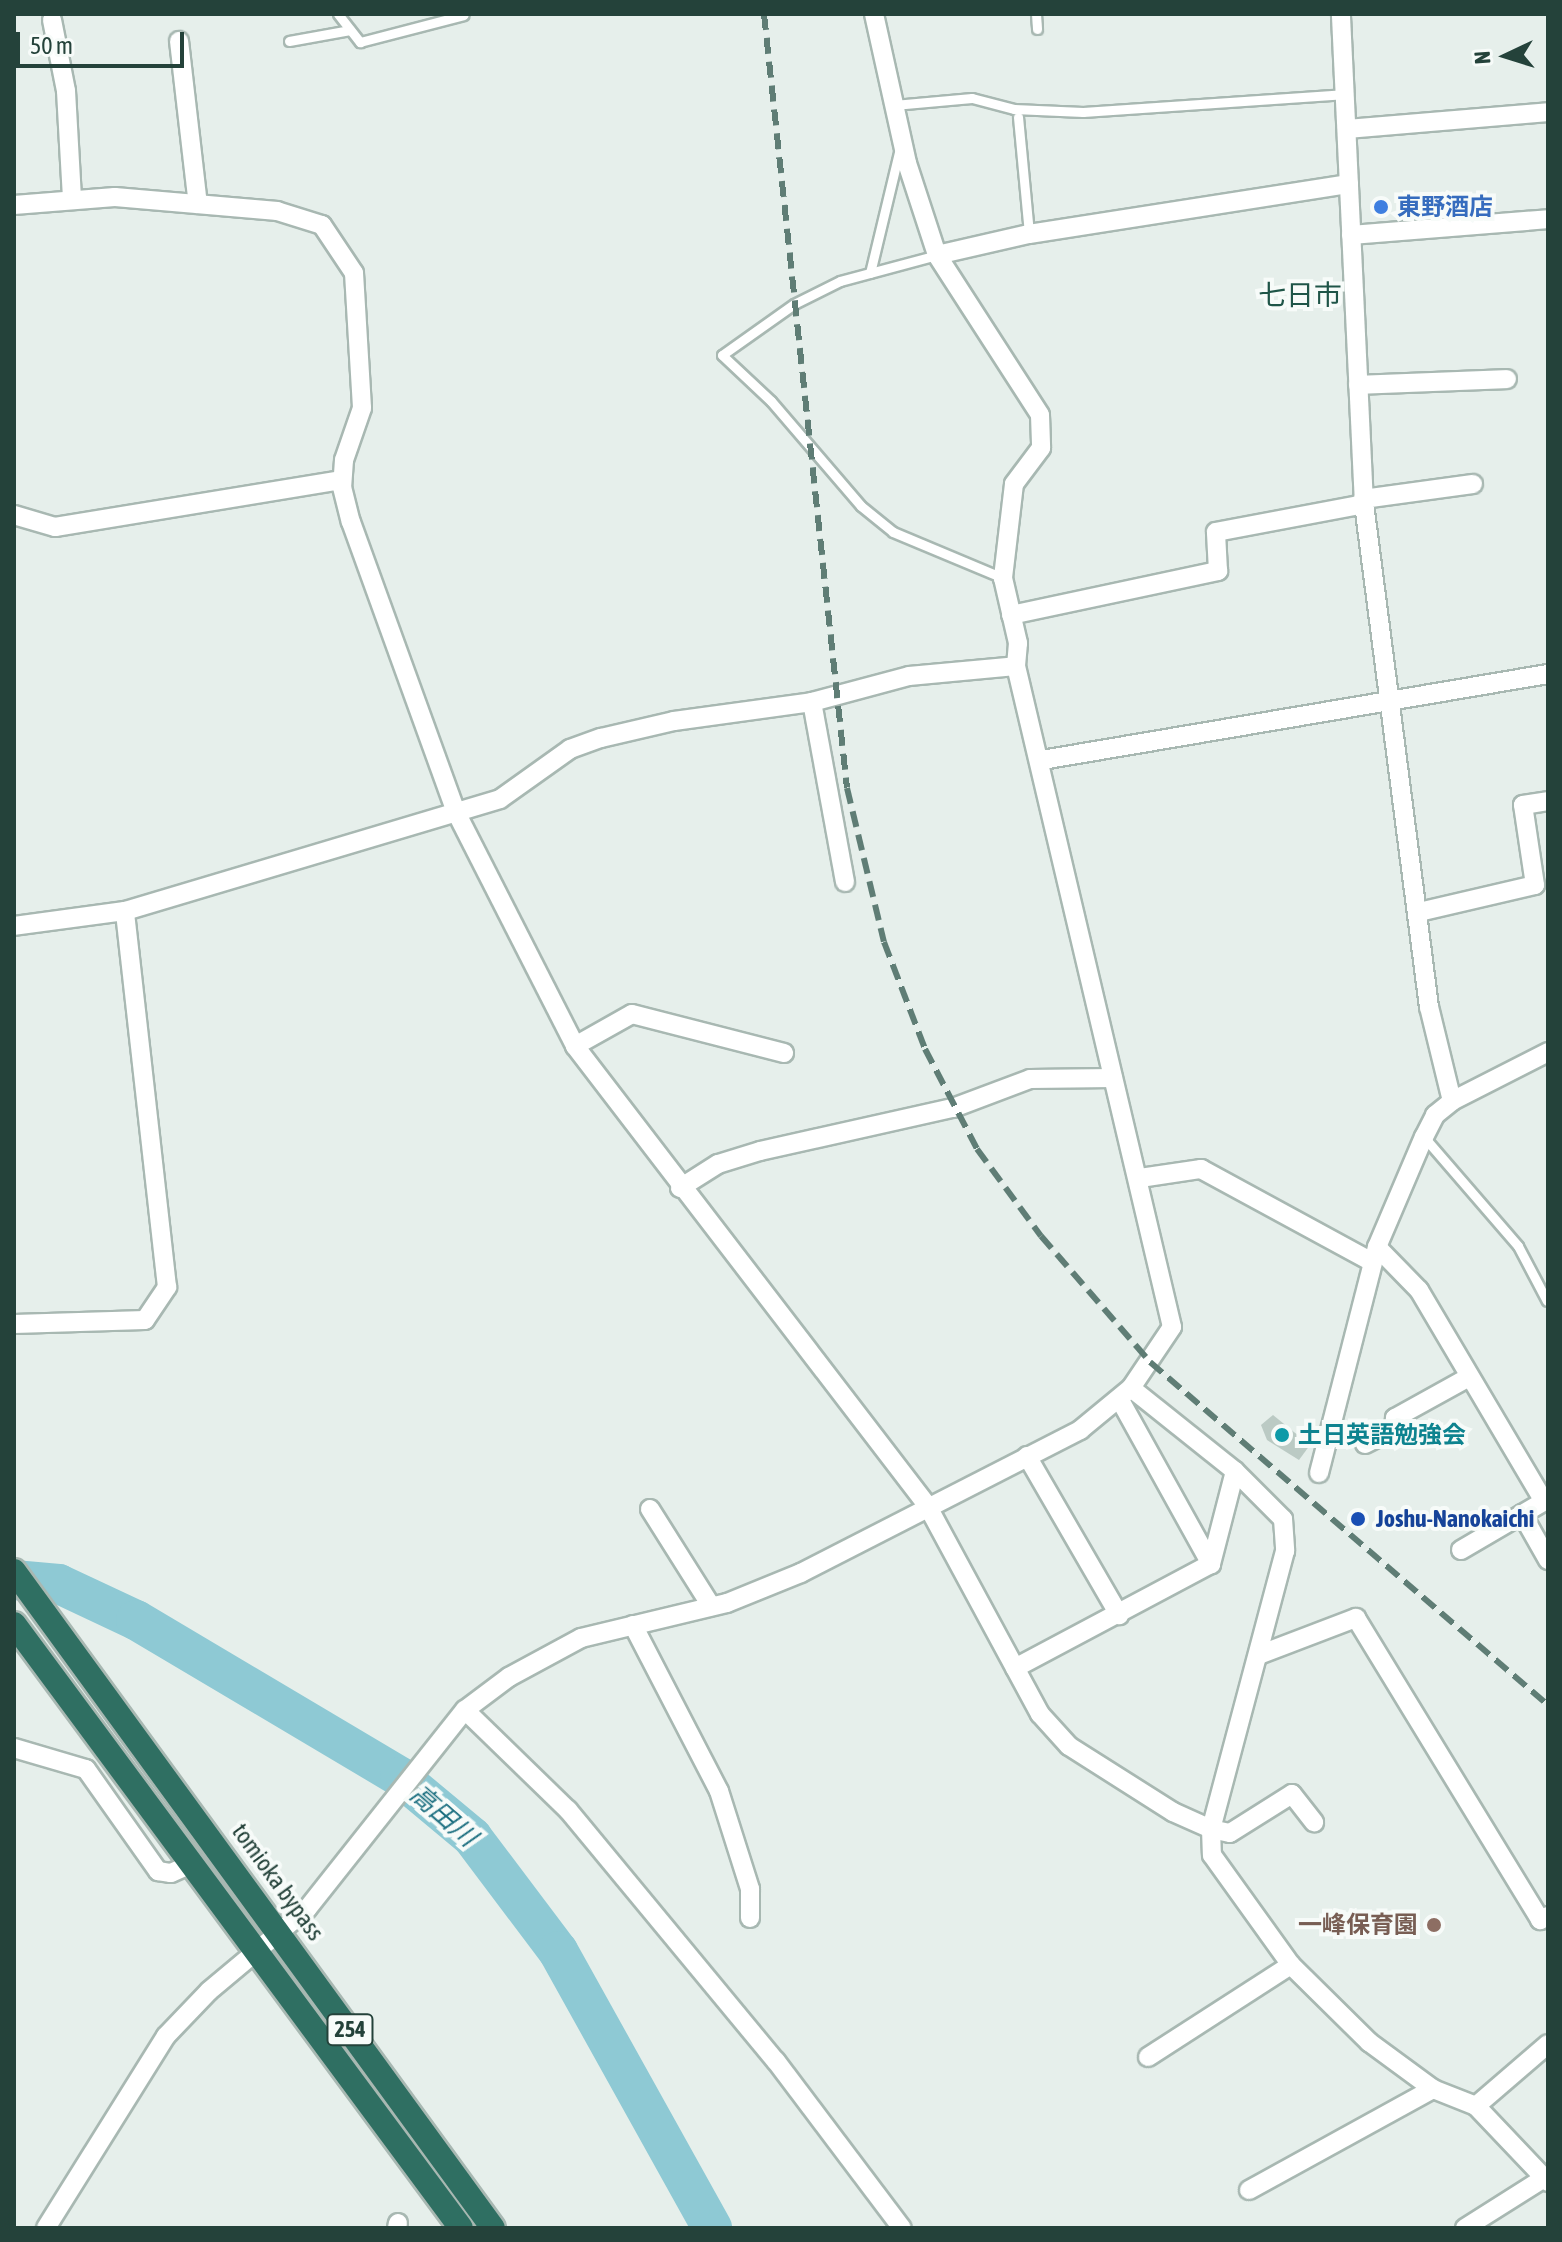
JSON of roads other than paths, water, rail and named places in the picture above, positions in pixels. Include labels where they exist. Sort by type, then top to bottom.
[{"type":"highway","name":"tomioka bypass","points":[[14,1571],[207,1831],[493,2228]]},
{"type":"highway","name":"254","points":[[14,1624],[461,2228]]},
{"type":"street","points":[[46,2228],[166,2036],[333,1878],[465,1710],[509,1677],[581,1638],[711,1606],[801,1573],[927,1505],[1080,1430],[1125,1394],[1172,1327],[1042,760],[1016,666],[1018,643],[1003,578],[1014,484],[1041,448],[1040,415],[937,255],[902,140],[874,14]]},
{"type":"street","points":[[1341,14],[1363,501],[1429,1007],[1452,1101]]},
{"type":"street","points":[[52,20],[66,91],[72,200]]},
{"type":"street","points":[[179,41],[198,204]]},
{"type":"street","points":[[1347,129],[1548,112]]},
{"type":"street","points":[[937,255],[1029,234],[1349,184]]},
{"type":"street","points":[[14,205],[115,197],[277,211],[322,225],[354,273],[362,408],[342,480],[351,522],[456,812],[575,1046],[680,1188],[927,1505],[1040,1714],[1069,1746],[1173,1812],[1211,1829],[1230,1833],[1292,1794],[1314,1822]]},
{"type":"street","points":[[1351,235],[1548,219]]},
{"type":"street","points":[[1358,385],[1507,379]]},
{"type":"street","points":[[14,515],[55,527],[342,480]]},
{"type":"street","points":[[1011,615],[1218,571],[1216,532],[1363,501],[1473,484]]},
{"type":"street","points":[[14,926],[125,911],[500,799],[570,749],[601,738],[674,721],[812,702],[909,676],[1016,666]]},
{"type":"street","points":[[1042,760],[1548,674]]},
{"type":"street","points":[[812,702],[845,882]]},
{"type":"street","points":[[1419,912],[1535,885],[1523,805],[1548,801]]},
{"type":"street","points":[[14,1324],[145,1320],[167,1287],[125,911]]},
{"type":"street","points":[[575,1046],[632,1014],[784,1053]]},
{"type":"street","points":[[1319,1473],[1374,1254],[1435,1115],[1452,1101],[1548,1052]]},
{"type":"street","points":[[680,1188],[718,1164],[760,1151],[953,1108],[1030,1079],[1113,1078]]},
{"type":"street","points":[[1140,1178],[1201,1169],[1374,1254],[1419,1290],[1546,1500],[1461,1550]]},
{"type":"street","points":[[1365,1444],[1394,1429],[1395,1418],[1469,1377]]},
{"type":"street","points":[[1125,1394],[1235,1471],[1283,1519],[1285,1551],[1211,1829],[1212,1855],[1230,1888],[1291,1965],[1369,2042],[1433,2089],[1476,2106],[1546,2180],[1465,2228]]},
{"type":"street","points":[[1125,1394],[1211,1564]]},
{"type":"street","points":[[1027,1456],[1119,1615]]},
{"type":"street","points":[[1015,1668],[1211,1564],[1235,1471]]},
{"type":"street","points":[[650,1509],[711,1606]]},
{"type":"street","points":[[1522,1514],[1548,1560]]},
{"type":"street","points":[[1259,1655],[1356,1618],[1540,1920],[1548,1916]]},
{"type":"street","points":[[633,1625],[719,1791],[750,1889],[750,1918]]},
{"type":"street","points":[[465,1710],[568,1810],[776,2061],[902,2228]]},
{"type":"street","points":[[14,1748],[86,1769],[158,1871],[171,1873],[187,1855]]},
{"type":"street","points":[[1148,2057],[1291,1965]]},
{"type":"street","points":[[1476,2106],[1548,2044]]},
{"type":"street","points":[[1249,2190],[1433,2089]]},
{"type":"lane","points":[[338,14],[360,42],[464,15]]},
{"type":"lane","points":[[1036,14],[1037,29]]},
{"type":"lane","points":[[289,41],[350,30]]},
{"type":"lane","points":[[894,105],[972,98],[1014,109],[1083,112],[1346,94]]},
{"type":"lane","points":[[1018,117],[1029,234]]},
{"type":"lane","points":[[870,273],[902,140]]},
{"type":"lane","points":[[937,255],[870,273],[794,304],[722,355],[771,401],[861,506],[893,532],[1003,578]]},
{"type":"lane","points":[[1424,1137],[1518,1246],[1547,1301]]},
{"type":"waterway","name":"高田川","points":[[14,1580],[59,1584],[136,1620],[400,1777],[472,1837],[558,1951],[712,2228]]},
{"type":"railway","points":[[764,14],[847,788],[884,942],[925,1049],[977,1149],[1041,1236],[1150,1362],[1548,1705]]},
{"type":"place","name":"東野酒店","points":[[1381,207]]},
{"type":"place","name":"土日英語勉強会","points":[[1282,1435]]},
{"type":"place","name":"Joshu-Nanokaichi","points":[[1358,1519]]},
{"type":"place","name":"一峰保育園","points":[[1434,1925]]},
{"type":"district","name":"七日市","points":[[1300,295]]}]
